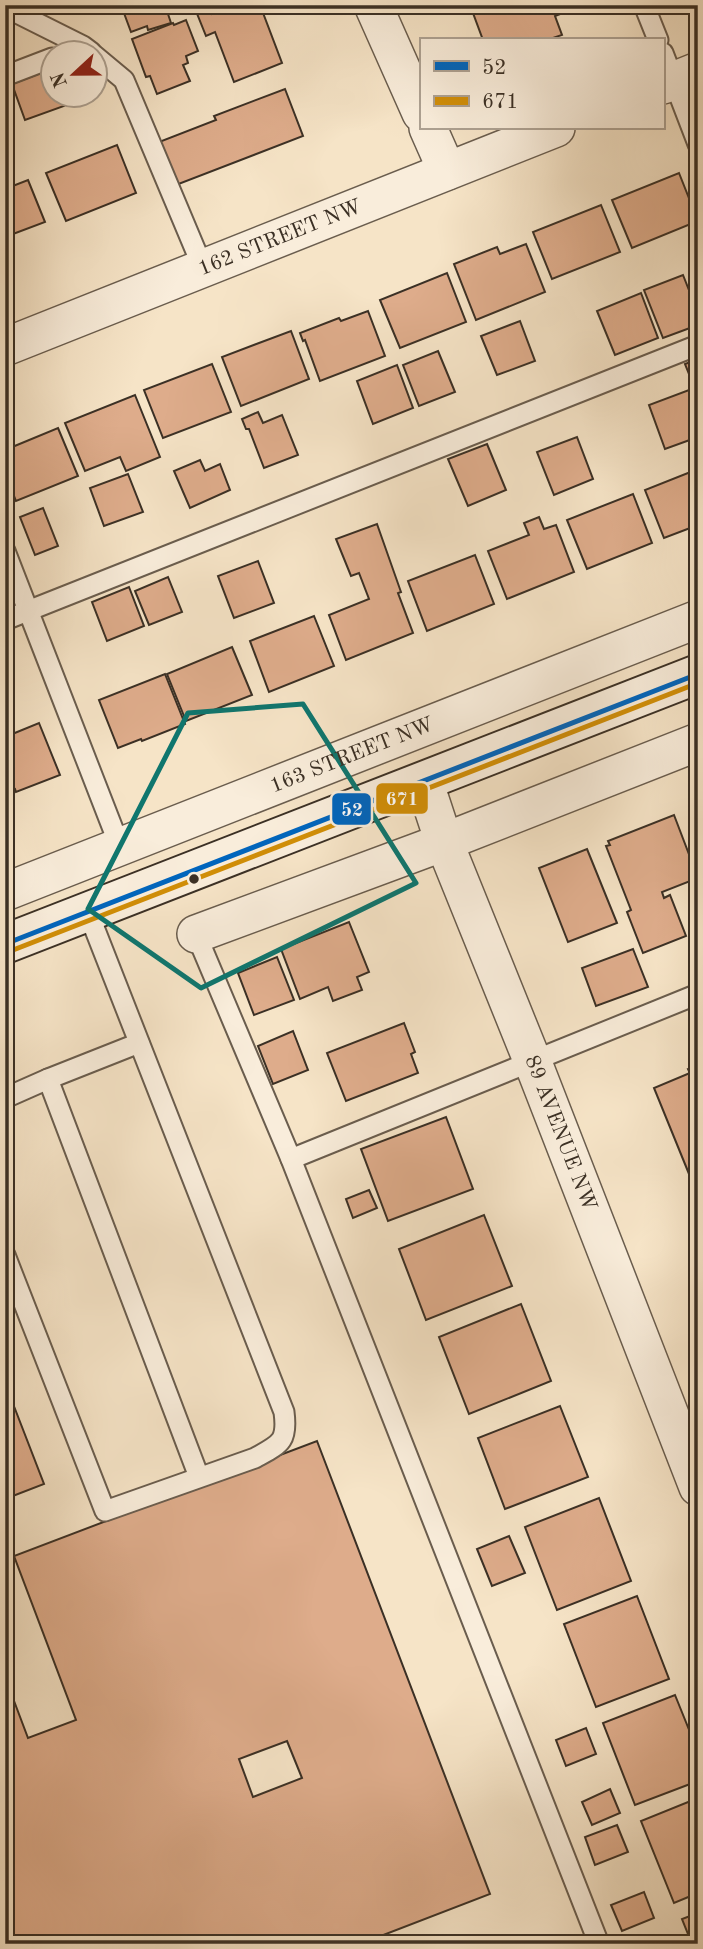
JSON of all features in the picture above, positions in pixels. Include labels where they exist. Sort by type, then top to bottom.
[{"type":"main road","points":[[5,944],[698,674]]},
{"type":"street","points":[[373,5],[420,112]]},
{"type":"street","points":[[429,130],[447,171]]},
{"type":"street","name":"162 STREET NW","points":[[5,346],[551,130]]},
{"type":"street","name":"163 STREET NW","points":[[5,892],[698,619]]},
{"type":"street","points":[[196,934],[444,842],[698,742]]},
{"type":"street","name":"89 AVENUE NW","points":[[424,781],[444,842],[698,1487]]},
{"type":"lane","points":[[644,5],[656,38]]},
{"type":"lane","points":[[5,7],[61,38]]},
{"type":"lane","points":[[5,76],[38,63]]},
{"type":"lane","points":[[108,68],[124,80],[203,268]]},
{"type":"lane","points":[[674,73],[698,144]]},
{"type":"lane","points":[[5,620],[698,345]]},
{"type":"lane","points":[[5,551],[120,847]]},
{"type":"lane","points":[[5,1255],[105,1511],[255,1458],[277,1446],[286,1429],[279,1399],[88,912]]},
{"type":"lane","points":[[196,934],[291,1159],[599,1944]]},
{"type":"lane","points":[[291,1159],[698,994]]},
{"type":"lane","points":[[5,1098],[139,1043]]},
{"type":"lane","points":[[48,1079],[199,1478]]},
{"type":"highlighted area","points":[[303,704],[416,883],[201,988],[88,909],[188,713]]},
{"type":"building","points":[[121,5],[165,5],[171,23],[148,30],[147,26],[131,32]]},
{"type":"building","points":[[234,5],[260,5],[282,63],[234,82],[215,32],[206,36],[196,11],[210,6],[212,14]]},
{"type":"building","points":[[492,5],[583,5],[555,16],[562,35],[553,38],[482,38],[473,13]]},
{"type":"building","points":[[186,20],[198,51],[186,56],[188,63],[183,65],[190,81],[157,94],[150,76],[146,77],[132,39]]},
{"type":"building","points":[[38,74],[38,108],[58,108],[25,120],[12,84]]},
{"type":"building","points":[[285,89],[303,136],[176,185],[159,142],[216,120],[214,116]]},
{"type":"building","points":[[117,145],[136,193],[66,221],[46,173]]},
{"type":"building","points":[[679,173],[698,221],[632,248],[612,200]]},
{"type":"building","points":[[28,180],[45,222],[5,237],[5,189]]},
{"type":"building","points":[[601,205],[620,252],[552,279],[533,232]]},
{"type":"building","points":[[526,244],[545,292],[476,320],[454,264],[497,247],[500,254]]},
{"type":"building","points":[[447,273],[466,322],[400,348],[380,300]]},
{"type":"building","points":[[683,275],[698,313],[698,325],[663,338],[644,290]]},
{"type":"building","points":[[641,293],[658,338],[615,355],[597,311]]},
{"type":"building","points":[[368,311],[385,356],[320,381],[300,333],[339,318],[341,321]]},
{"type":"building","points":[[520,321],[535,361],[497,375],[481,336]]},
{"type":"building","points":[[291,331],[309,379],[241,406],[222,357]]},
{"type":"building","points":[[438,351],[455,392],[419,406],[403,365]]},
{"type":"building","points":[[698,359],[698,401],[685,364]]},
{"type":"building","points":[[212,364],[231,412],[163,438],[144,390]]},
{"type":"building","points":[[397,365],[413,408],[373,424],[357,381]]},
{"type":"building","points":[[689,390],[698,413],[698,437],[665,449],[649,405]]},
{"type":"building","points":[[135,395],[160,457],[126,471],[120,457],[85,471],[65,423]]},
{"type":"building","points":[[258,412],[263,423],[282,415],[298,455],[264,468],[249,429],[246,429],[242,419]]},
{"type":"building","points":[[58,428],[78,476],[16,501],[5,473],[5,450]]},
{"type":"building","points":[[577,437],[593,479],[554,495],[537,452]]},
{"type":"building","points":[[487,444],[506,490],[468,506],[448,459]]},
{"type":"building","points":[[200,460],[205,471],[220,464],[230,490],[190,508],[174,471]]},
{"type":"building","points":[[698,469],[698,525],[664,538],[645,490]]},
{"type":"building","points":[[128,474],[143,512],[104,526],[90,488]]},
{"type":"building","points":[[633,494],[652,543],[587,569],[567,520]]},
{"type":"building","points":[[43,508],[58,546],[35,555],[20,517]]},
{"type":"building","points":[[539,517],[544,529],[556,525],[574,572],[507,599],[488,551],[529,535],[524,523]]},
{"type":"building","points":[[377,524],[413,633],[346,660],[329,615],[369,599],[359,573],[351,576],[336,539]]},
{"type":"building","points":[[475,555],[494,604],[427,631],[408,581]]},
{"type":"building","points":[[258,561],[274,603],[234,618],[218,576]]},
{"type":"building","points":[[168,577],[182,612],[149,625],[135,591]]},
{"type":"building","points":[[129,587],[144,626],[107,641],[92,602]]},
{"type":"building","points":[[314,616],[334,666],[269,692],[250,641]]},
{"type":"building","points":[[232,647],[252,695],[186,721],[167,674]]},
{"type":"building","points":[[165,674],[185,724],[118,748],[99,700]]},
{"type":"building","points":[[39,723],[60,775],[16,792],[15,789],[5,793],[5,737]]},
{"type":"building","points":[[674,815],[698,878],[662,892],[664,898],[670,895],[686,936],[643,953],[627,912],[631,910],[606,846],[610,845],[608,841]]},
{"type":"building","points":[[587,849],[617,923],[568,942],[539,868]]},
{"type":"building","points":[[349,922],[369,972],[357,977],[362,990],[333,1001],[328,987],[300,999],[281,949]]},
{"type":"building","points":[[633,949],[648,987],[596,1006],[582,968]]},
{"type":"building","points":[[277,957],[294,1000],[254,1015],[238,973]]},
{"type":"building","points":[[404,1023],[415,1052],[411,1054],[418,1073],[346,1101],[327,1053]]},
{"type":"building","points":[[293,1031],[308,1070],[273,1084],[258,1046]]},
{"type":"building","points":[[698,1066],[698,1196],[654,1088],[690,1073],[688,1069]]},
{"type":"building","points":[[446,1117],[473,1189],[388,1221],[361,1149]]},
{"type":"building","points":[[369,1190],[377,1208],[353,1218],[346,1199]]},
{"type":"building","points":[[484,1215],[512,1286],[426,1320],[399,1249]]},
{"type":"building","points":[[521,1304],[551,1381],[469,1414],[439,1337]]},
{"type":"building","points":[[5,1383],[44,1484],[5,1499]]},
{"type":"building","points":[[560,1406],[588,1477],[505,1509],[478,1438]]},
{"type":"building","points":[[317,1441],[490,1894],[360,1944],[5,1944],[5,1677],[28,1738],[76,1720],[14,1556]],"holes":[[[287,1741],[302,1778],[253,1797],[239,1759]]]},
{"type":"building","points":[[599,1498],[631,1581],[557,1610],[525,1527]]},
{"type":"building","points":[[509,1536],[525,1573],[492,1586],[477,1549]]},
{"type":"building","points":[[637,1596],[669,1679],[596,1707],[564,1624]]},
{"type":"building","points":[[675,1695],[698,1752],[698,1781],[635,1805],[603,1723]]},
{"type":"building","points":[[586,1728],[596,1754],[566,1766],[556,1740]]},
{"type":"building","points":[[610,1789],[620,1813],[592,1825],[582,1802]]},
{"type":"building","points":[[698,1798],[698,1893],[674,1903],[641,1821]]},
{"type":"building","points":[[617,1825],[628,1852],[595,1865],[585,1837]]},
{"type":"building","points":[[644,1892],[654,1918],[622,1931],[611,1905]]},
{"type":"building","points":[[698,1913],[698,1944],[692,1944],[682,1919]]},
{"type":"transit line","name":"52","points":[[5,944],[698,674]]},
{"type":"transit line","name":"671","points":[[8,952],[698,683]]}]
